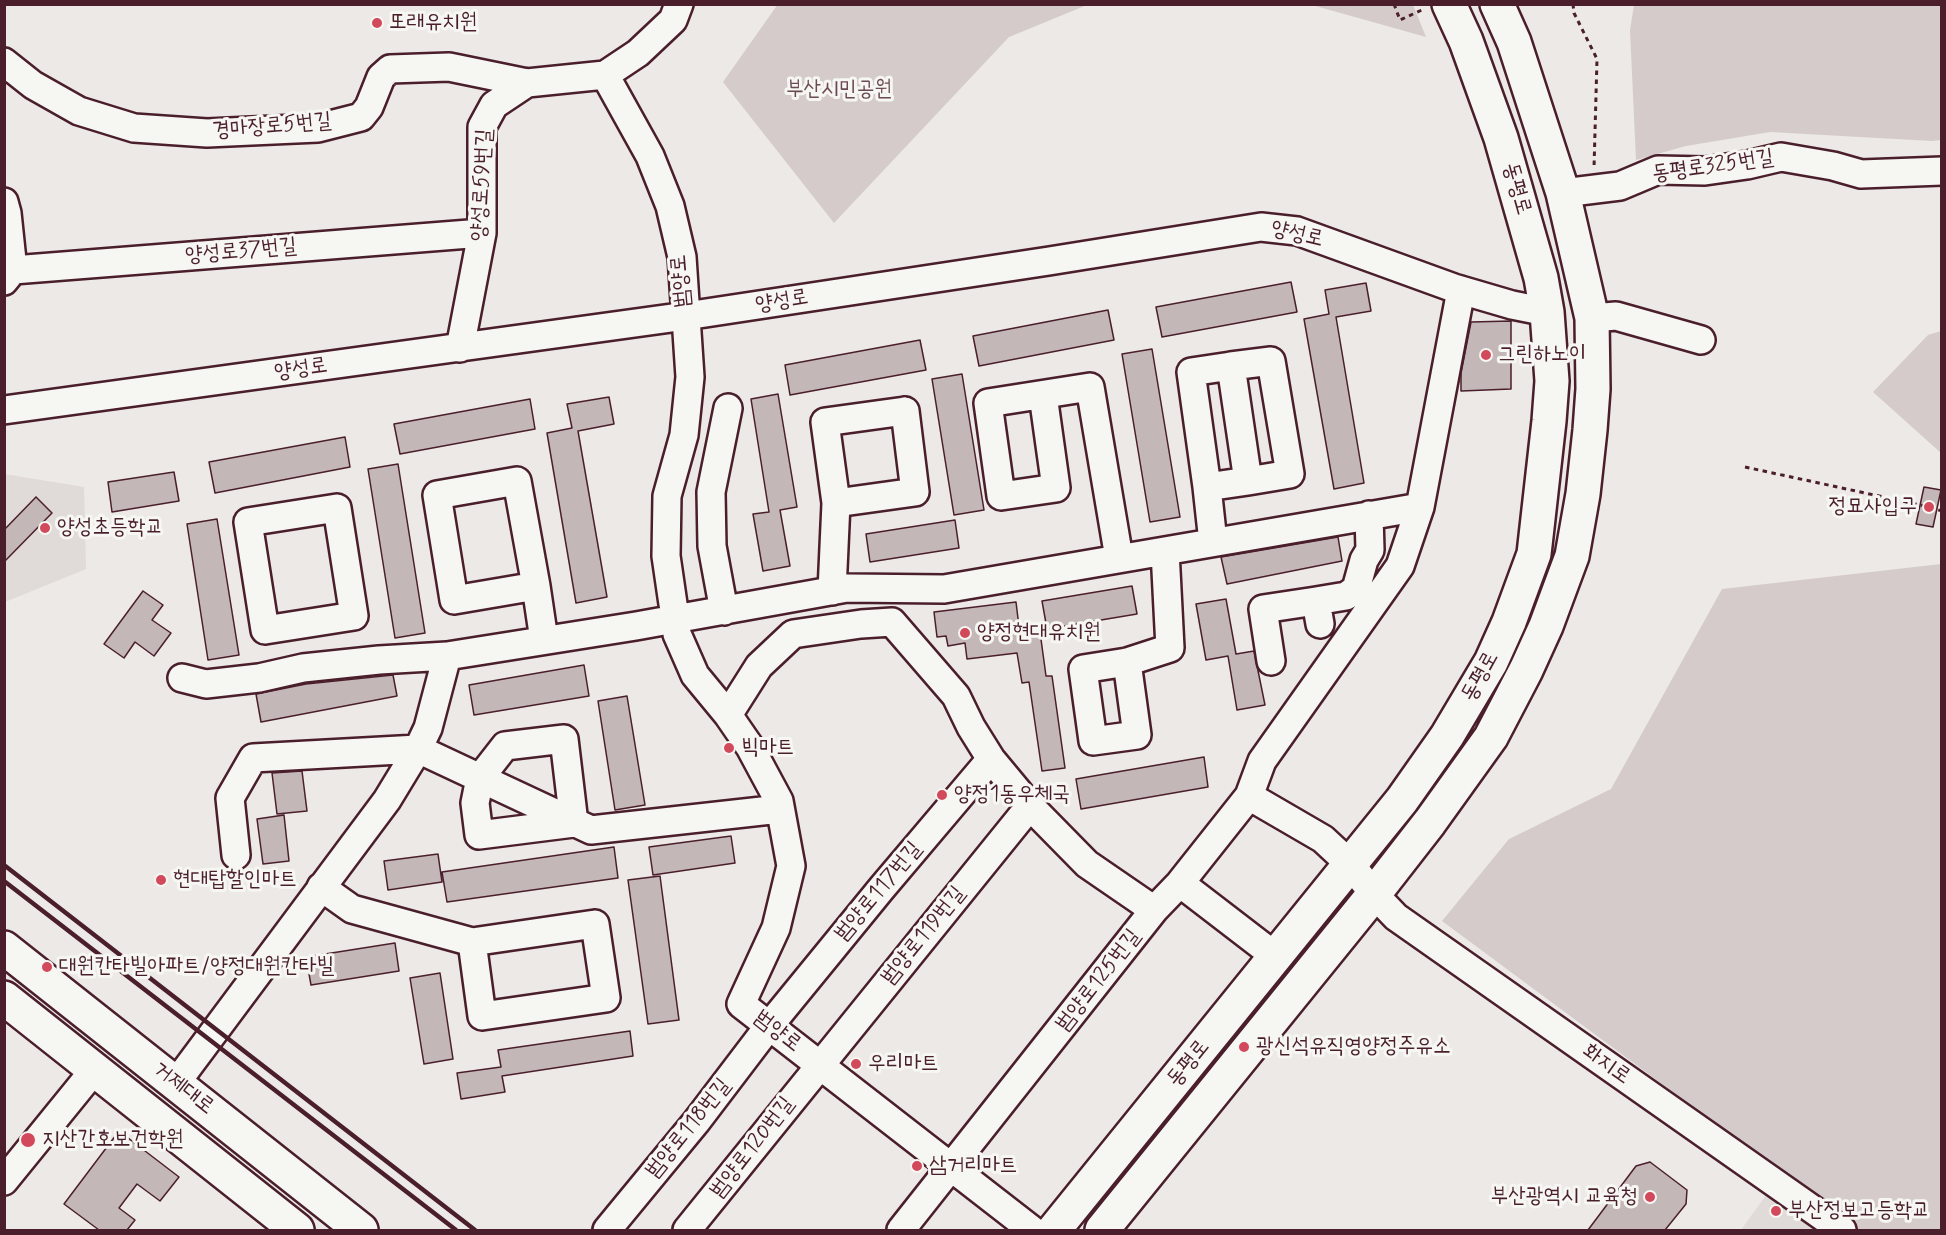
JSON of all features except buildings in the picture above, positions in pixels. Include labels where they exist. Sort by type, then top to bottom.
[{"type":"main road","name":"동평로","points":[[1102,1230],[1374,894],[1430,822],[1491,736],[1546,626],[1572,556],[1582,494],[1593,389],[1592,318],[1578,192],[1497,4]]},
{"type":"main road","name":"동평로","points":[[1054,1230],[1402,800],[1447,736],[1491,662],[1531,564],[1534,554],[1552,381],[1547,312],[1541,278],[1501,138],[1466,41],[1438,6]]},
{"type":"main road","name":"거제대로","points":[[4,948],[361,1230]]},
{"type":"main road","name":"거제대로","points":[[4,998],[297,1230]]},
{"type":"street","points":[[605,75],[638,53],[673,20],[679,4]]},
{"type":"street","name":"경마장로5번길","points":[[4,62],[33,85],[79,111],[134,128],[207,133],[318,128],[361,117],[369,107],[381,77],[390,69],[449,67],[526,83]]},
{"type":"street","name":"양성로59번길","points":[[460,348],[482,233],[482,127],[494,105],[526,83],[605,75]]},
{"type":"street","name":"범양로","points":[[605,75],[650,156],[670,206],[682,257],[690,377],[684,435],[667,496],[666,556],[673,604]]},
{"type":"street","name":"동평로325번길","points":[[1578,192],[1620,186],[1658,170],[1705,171],[1781,157],[1833,166],[1861,174],[1941,171]]},
{"type":"street","points":[[4,202],[8,213],[9,276]]},
{"type":"street","name":"양성로","points":[[4,410],[686,316],[1261,226],[1297,231],[1461,290],[1512,305],[1547,312]]},
{"type":"street","name":"양성로37번길","points":[[9,276],[482,233]]},
{"type":"street","name":"범양로125번길","points":[[901,1230],[1154,910],[1180,883],[1249,796],[1262,761],[1401,566],[1420,507],[1461,290]]},
{"type":"street","points":[[1592,318],[1616,316],[1701,340]]},
{"type":"street","points":[[1207,487],[1290,474],[1271,361],[1191,372],[1213,543]]},
{"type":"street","points":[[1231,366],[1248,481]]},
{"type":"street","points":[[1043,395],[1090,387],[1119,558]]},
{"type":"street","points":[[724,611],[712,546],[711,492],[728,408]]},
{"type":"street","points":[[536,586],[454,600],[436,495],[517,480],[536,586],[544,640]]},
{"type":"street","points":[[832,591],[836,503]]},
{"type":"street","points":[[182,678],[206,684],[379,660],[447,656],[636,626],[847,588],[944,589],[1420,507]]},
{"type":"street","points":[[337,508],[354,616],[285,627],[265,630],[249,522],[337,508]]},
{"type":"street","points":[[1271,661],[1263,609],[1318,612],[1356,589],[1364,560],[1370,550],[1369,515]]},
{"type":"street","points":[[1127,662],[1170,648],[1166,551]]},
{"type":"street","points":[[888,590],[892,622],[956,696],[971,727],[991,759],[1030,806],[1087,864],[1154,910]]},
{"type":"street","points":[[728,715],[759,666],[793,634],[892,622]]},
{"type":"street","points":[[285,627],[289,671]]},
{"type":"street","name":"범양로","points":[[677,634],[695,675],[728,715],[750,747],[779,801],[791,866],[776,928],[741,1004],[1032,1230]]},
{"type":"street","points":[[176,1083],[387,800],[428,728],[447,656]]},
{"type":"street","points":[[564,739],[574,823],[478,834],[477,790],[505,746],[564,739]]},
{"type":"street","points":[[236,855],[231,798],[253,758],[418,749],[477,790],[591,830],[780,809]]},
{"type":"street","name":"범양로117번길","points":[[769,1026],[991,759]]},
{"type":"street","name":"화지로","points":[[1249,796],[1323,839],[1351,865],[1396,917],[1842,1230]]},
{"type":"street","name":"범양로119번길","points":[[819,1065],[1030,806]]},
{"type":"street","points":[[1180,883],[1275,956]]},
{"type":"street","points":[[321,887],[352,909],[472,942],[595,924],[606,998],[482,1016],[472,942]]},
{"type":"street","name":"범양로118번길","points":[[607,1230],[696,1122],[769,1026]]},
{"type":"street","name":"범양로120번길","points":[[687,1230],[819,1065]]},
{"type":"street","points":[[4,1181],[95,1069]]},
{"type":"path","points":[[1394,4],[1400,20],[1438,6]]},
{"type":"path","points":[[1573,4],[1574,13],[1597,59],[1578,192]]},
{"type":"path","points":[[1745,467],[1941,511]]},
{"type":"shaded area","name":"양성초등학교","points":[[4,474],[84,487],[86,569],[5,602]]},
{"type":"shaded area","name":"부산정보고등학교","points":[[1769,1191],[1825,1230],[1741,1230]]},
{"type":"green space","name":"부산시민공원","points":[[778,4],[1087,5],[1009,37],[834,223],[723,82]]},
{"type":"green space","points":[[1312,5],[1413,5],[1426,37]]},
{"type":"green space","points":[[1634,5],[1941,5],[1941,140],[1770,132],[1686,146],[1636,160],[1630,30]]},
{"type":"green space","points":[[1942,331],[1941,460],[1941,453],[1873,392],[1928,335]]},
{"type":"green space","points":[[1941,564],[1941,1230],[1859,1230],[1442,921],[1509,839],[1611,789],[1722,589]]},
{"type":"railway","points":[[4,865],[475,1230]]},
{"type":"railway","points":[[4,881],[456,1230]]},
{"type":"place","name":"또래유치원","points":[[377,23]]},
{"type":"place","name":"그린하노이","points":[[1486,355]]},
{"type":"place","name":"정묘사입구","points":[[1929,507]]},
{"type":"place","name":"양성초등학교","points":[[45,528]]},
{"type":"place","name":"양정현대유치원","points":[[965,633]]},
{"type":"place","name":"빅마트","points":[[729,748]]},
{"type":"place","name":"양정1동우체국","points":[[942,795]]},
{"type":"place","name":"현대탑할인마트","points":[[161,880]]},
{"type":"place","name":"대원칸타빌아파트/양정대원칸타빌","points":[[47,967]]},
{"type":"place","name":"광신석유직영양정주유소","points":[[1244,1047]]},
{"type":"place","name":"우리마트","points":[[856,1064]]},
{"type":"place","name":"지산간호보건학원","points":[[28,1140]]},
{"type":"place","name":"삼거리마트","points":[[917,1166]]},
{"type":"place","name":"부산광역시 교육청","points":[[1650,1197]]},
{"type":"place","name":"부산정보고등학교","points":[[1776,1211]]}]
